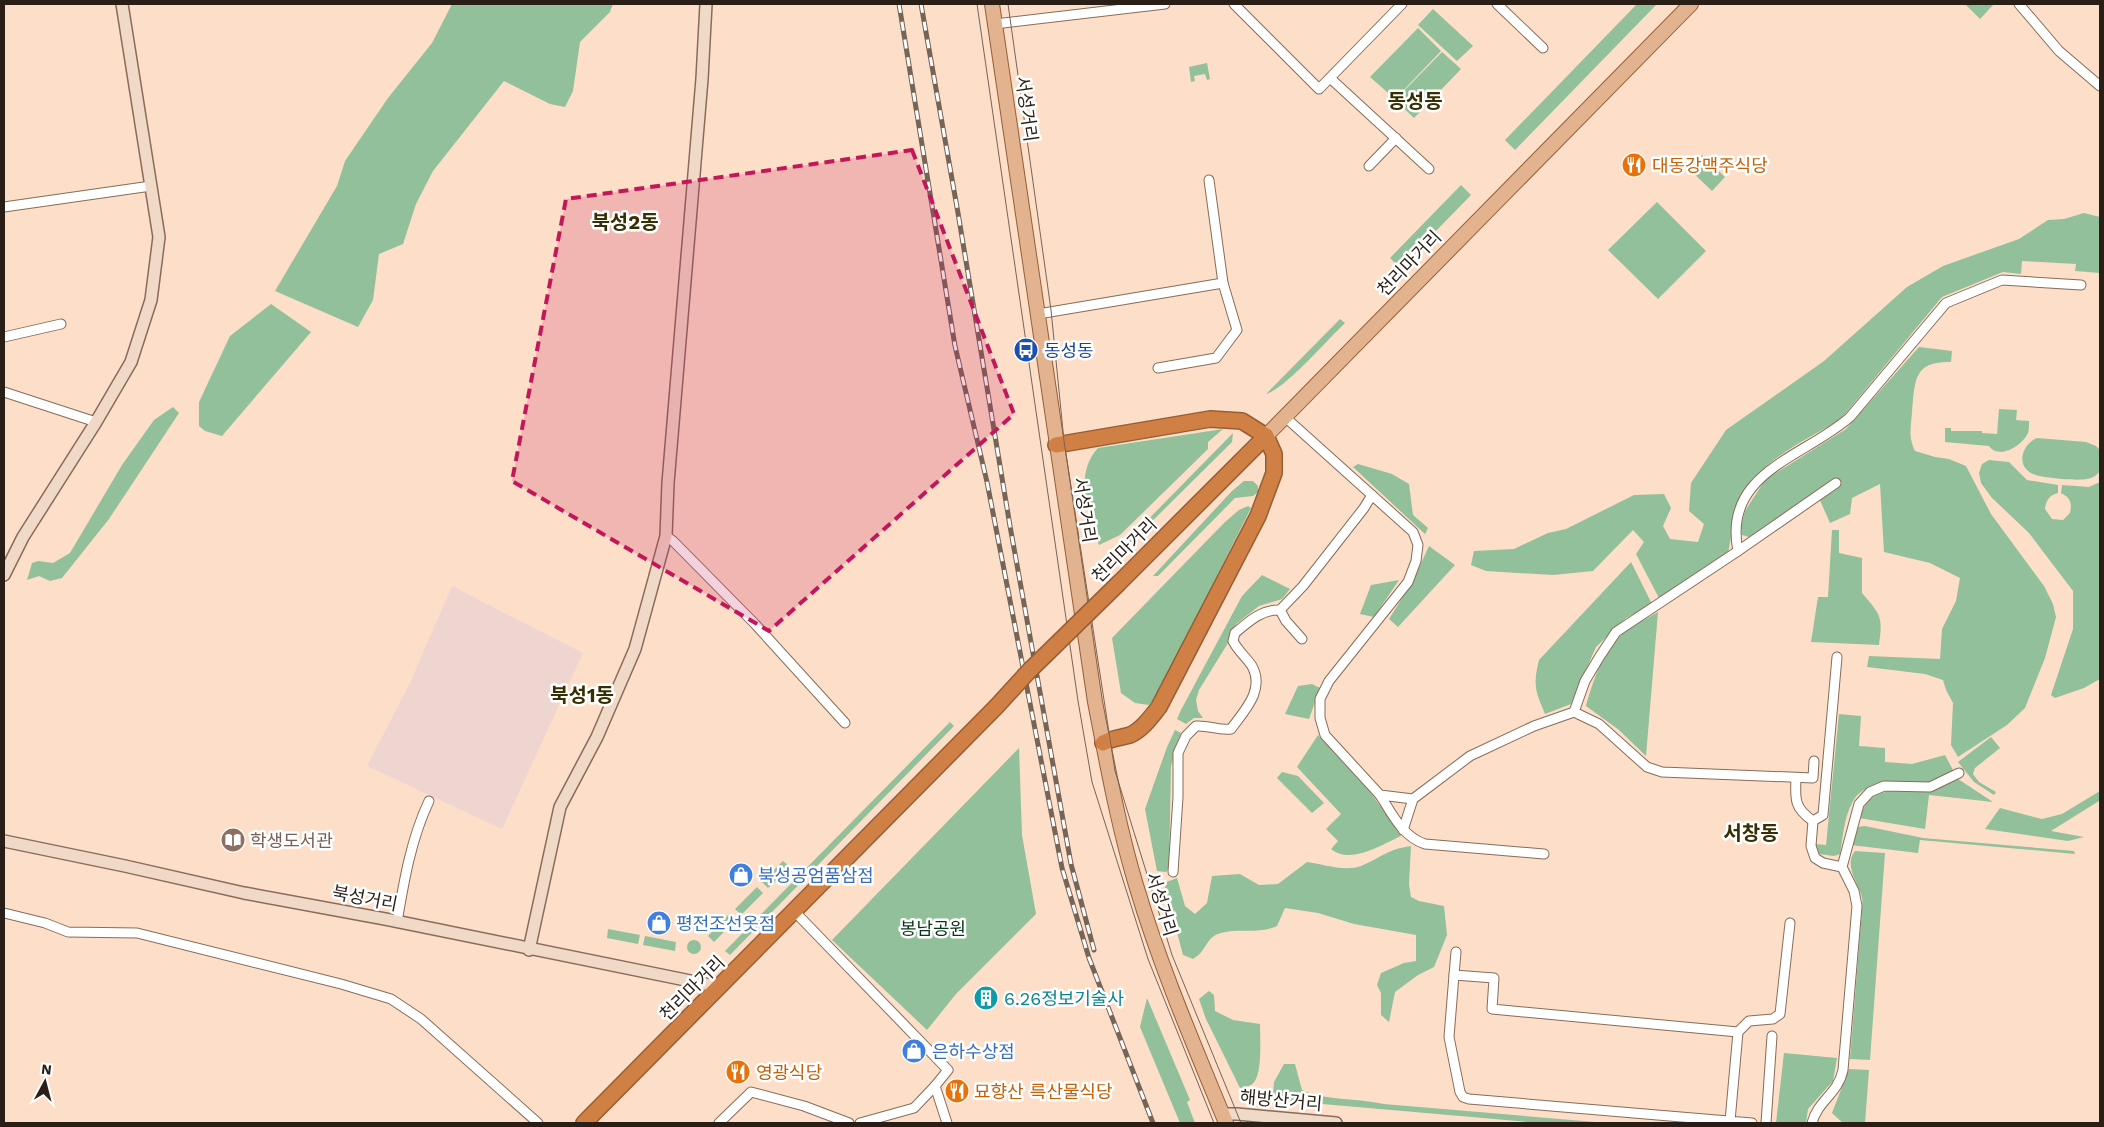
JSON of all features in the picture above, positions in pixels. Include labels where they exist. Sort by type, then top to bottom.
[{"type":"highway","points":[[1056,445],[1210,419],[1242,421],[1266,436],[1274,454],[1274,473],[1258,516],[1166,694],[1149,720],[1140,728],[1131,734],[1103,743]]},
{"type":"highway","name":"천리마거리","points":[[584,1123],[795,912],[996,707],[1029,670],[1266,436]]},
{"type":"main road","name":"서성거리","points":[[992,4],[1056,445],[1095,702],[1103,743],[1124,842],[1159,957],[1224,1119]]},
{"type":"main road","name":"천리마거리","points":[[1266,436],[1691,4]]},
{"type":"street","points":[[4,575],[23,537],[132,362],[151,300],[159,237],[122,4]]},
{"type":"street","points":[[530,950],[560,807],[597,737],[635,648],[666,536],[668,483],[706,4]]},
{"type":"street","points":[[995,24],[1164,4]]},
{"type":"street","points":[[1234,4],[1319,89],[1402,4]]},
{"type":"street","points":[[1497,4],[1543,48]]},
{"type":"street","points":[[2019,4],[2059,51],[2100,86]]},
{"type":"street","points":[[1330,78],[1429,168]]},
{"type":"street","points":[[1369,166],[1396,138]]},
{"type":"street","points":[[1158,368],[1216,358],[1237,330],[1223,283],[1209,180]]},
{"type":"street","points":[[4,207],[151,186]]},
{"type":"street","points":[[1738,551],[1735,535],[1740,510],[1753,485],[1773,466],[1840,426],[1850,417],[1946,303],[2002,280],[2081,285]]},
{"type":"street","points":[[1038,314],[1223,283]]},
{"type":"street","points":[[4,337],[61,324]]},
{"type":"street","points":[[4,392],[96,422]]},
{"type":"street","points":[[1285,417],[1413,532],[1418,545],[1416,561],[1408,582],[1329,681],[1320,699],[1320,718],[1325,735],[1380,796],[1410,838],[1425,844],[1544,854]]},
{"type":"street","points":[[1574,712],[1585,682],[1616,632],[1836,483]]},
{"type":"street","points":[[1280,610],[1303,586],[1364,508],[1372,494]]},
{"type":"street","points":[[666,536],[755,624],[845,723]]},
{"type":"street","points":[[1173,872],[1178,797],[1178,754],[1186,736],[1196,726],[1203,725],[1221,731],[1231,729],[1248,705],[1255,692],[1257,681],[1252,666],[1233,641],[1235,633],[1263,613],[1271,609],[1280,610]]},
{"type":"street","points":[[1280,610],[1286,621],[1302,639]]},
{"type":"street","points":[[1813,821],[1823,815],[1837,657]]},
{"type":"street","points":[[1403,830],[1413,799],[1470,756],[1534,726],[1574,712],[1599,724],[1647,767],[1662,772],[1813,778],[1814,761]]},
{"type":"street","points":[[1812,1123],[1815,1112],[1842,1080],[1844,1070],[1857,906],[1854,891],[1842,867],[1859,804],[1870,792],[1884,786],[1930,787],[1959,772]]},
{"type":"street","points":[[1796,778],[1796,801],[1802,813],[1813,821]]},
{"type":"street","points":[[1380,796],[1413,799]]},
{"type":"street","points":[[397,922],[410,855],[420,819],[429,800]]},
{"type":"street","points":[[1813,821],[1811,846],[1814,858],[1823,863],[1842,867]]},
{"type":"street","name":"북성거리","points":[[4,840],[244,893],[720,987]]},
{"type":"street","points":[[795,912],[948,1070],[914,1108],[860,1123]]},
{"type":"street","points":[[4,913],[45,922],[68,932],[137,933],[341,984],[391,999],[421,1018],[538,1123]]},
{"type":"street","points":[[1730,1120],[1738,1032],[1749,1021],[1773,1018],[1780,1014],[1790,923]]},
{"type":"street","points":[[1456,952],[1449,1037],[1460,1092],[1463,1097],[1658,1119],[1730,1120],[1752,1123]]},
{"type":"street","points":[[1454,975],[1494,978],[1492,1009],[1738,1032]]},
{"type":"street","points":[[1766,1123],[1772,1036]]},
{"type":"street","points":[[935,1086],[947,1123]]},
{"type":"street","points":[[719,1123],[751,1092],[804,1106],[849,1123]]},
{"type":"street","name":"해방산거리","points":[[1224,1119],[1237,1114],[1336,1123]]},
{"type":"highlighted area","points":[[912,150],[1014,414],[769,631],[512,481],[566,199]]},
{"type":"shaded area","points":[[452,586],[583,653],[502,829],[367,766],[410,683]]},
{"type":"green space","points":[[452,4],[613,4],[610,12],[580,42],[573,91],[565,107],[550,104],[504,81],[433,171],[416,204],[403,244],[379,254],[373,300],[358,327],[275,291],[337,186],[345,161],[388,98],[432,43]]},
{"type":"green space","points":[[1637,4],[1657,4],[1515,150],[1505,140]]},
{"type":"green space","points":[[1965,4],[1994,4],[1980,19]]},
{"type":"green space","points":[[1433,9],[1473,46],[1457,61],[1418,25]]},
{"type":"green space","points":[[1418,28],[1441,51],[1395,99],[1370,77]]},
{"type":"green space","points":[[1442,52],[1461,69],[1414,118],[1395,100]]},
{"type":"green space","points":[[1207,63],[1210,79],[1207,80],[1205,74],[1194,76],[1195,81],[1191,82],[1189,67]]},
{"type":"green space","points":[[1702,155],[1725,177],[1712,191],[1689,169]]},
{"type":"green space","points":[[1461,185],[1471,195],[1400,268],[1390,258]]},
{"type":"green space","points":[[1657,202],[1706,251],[1658,299],[1608,250]]},
{"type":"green space","points":[[2084,213],[2100,217],[2100,273],[2075,271],[2076,264],[2022,261],[2021,274],[2003,272],[1942,297],[1845,414],[1836,422],[1777,458],[1752,481],[1736,512],[1728,553],[1659,598],[1636,554],[1644,542],[1633,530],[1593,571],[1553,575],[1486,571],[1471,565],[1474,551],[1514,549],[1548,533],[1566,529],[1634,495],[1664,494],[1671,508],[1663,526],[1670,539],[1698,542],[1704,524],[1689,511],[1691,483],[1726,430],[1824,361],[1907,287],[1943,266],[2019,239],[2048,220],[2064,219]]},
{"type":"green space","points":[[271,304],[311,332],[222,436],[205,431],[199,426],[199,402],[230,336]]},
{"type":"green space","points":[[1340,319],[1345,323],[1306,363],[1284,383],[1266,394]]},
{"type":"green space","points":[[1919,347],[1952,351],[1951,362],[1929,365],[1918,375],[1914,391],[1910,432],[1915,451],[1949,459],[1966,466],[1991,514],[2044,586],[2053,604],[2056,617],[2045,658],[2025,708],[2007,725],[1958,757],[1951,745],[1953,703],[1943,680],[1925,674],[1867,667],[1869,656],[1940,659],[1942,629],[1956,601],[1960,578],[1930,563],[1884,552],[1880,484],[1852,498],[1850,514],[1830,523],[1819,498],[1842,483],[1836,478],[1749,537],[1742,535],[1741,526],[1745,511],[1765,480],[1846,429]]},
{"type":"green space","points":[[173,407],[179,413],[109,519],[62,578],[50,581],[39,576],[27,580],[32,563],[38,561],[53,563],[70,553],[122,465],[154,420]]},
{"type":"green space","points":[[1999,409],[2017,410],[2016,420],[2029,421],[2028,433],[2016,447],[1998,452],[1989,446],[1945,442],[1945,428],[1951,428],[1951,431],[1982,431],[1982,433],[1997,434]]},
{"type":"green space","points":[[1223,429],[1208,442],[1208,449],[1120,535],[1099,545],[1085,495],[1086,470],[1090,459],[1098,448]]},
{"type":"green space","points":[[1233,433],[1232,442],[1125,548],[1126,542]]},
{"type":"green space","points":[[2037,438],[2086,442],[2096,446],[2100,450],[2100,471],[2089,479],[2082,480],[2051,478],[2033,474],[2027,470],[2022,461],[2024,450]]},
{"type":"green space","points":[[1989,460],[2009,462],[2027,480],[2058,485],[2058,493],[2050,497],[2045,506],[2052,519],[2063,520],[2070,513],[2070,501],[2061,493],[2062,485],[2089,487],[2100,482],[2100,679],[2084,688],[2055,698],[2051,695],[2073,629],[2073,591],[2029,533],[1992,498],[1981,483],[1979,473],[1982,464]]},
{"type":"green space","points":[[1358,464],[1392,474],[1409,484],[1413,515],[1428,528],[1425,534],[1353,467]]},
{"type":"green space","points":[[1244,481],[1253,481],[1258,486],[1258,492],[1253,496],[1235,498],[1158,576],[1153,576],[1232,491]]},
{"type":"green space","points":[[1248,506],[1251,508],[1155,699],[1149,705],[1135,703],[1121,693],[1112,638],[1224,523],[1239,510]]},
{"type":"green space","points":[[1832,530],[1839,530],[1839,553],[1862,558],[1862,593],[1879,617],[1881,628],[1879,645],[1811,642],[1818,597],[1828,597]]},
{"type":"green space","points":[[1429,546],[1455,565],[1398,627],[1389,619],[1413,581]]},
{"type":"green space","points":[[1631,562],[1652,604],[1626,618],[1596,647],[1571,704],[1545,714],[1536,687],[1539,660]]},
{"type":"green space","points":[[1262,575],[1290,589],[1282,599],[1259,606],[1236,624],[1228,643],[1199,690],[1196,700],[1198,711],[1203,718],[1194,718],[1186,724],[1177,719],[1181,710],[1242,596]]},
{"type":"green space","points":[[1399,580],[1374,617],[1360,614],[1371,585]]},
{"type":"green space","points":[[1658,612],[1646,756],[1619,730],[1586,706],[1599,668],[1615,642],[1630,628]]},
{"type":"green space","points":[[1312,684],[1320,688],[1309,719],[1285,714],[1298,686]]},
{"type":"green space","points":[[1839,714],[1861,716],[1859,746],[1885,748],[1885,762],[1912,764],[1945,755],[1954,772],[1930,783],[1884,784],[1866,788],[1853,801],[1844,827],[1840,854],[1834,856],[1819,854],[1815,850],[1816,844],[1826,845]]},
{"type":"green space","points":[[950,722],[954,726],[730,955],[725,951]]},
{"type":"green space","points":[[1175,730],[1181,733],[1171,766],[1169,868],[1166,872],[1157,871],[1145,809]]},
{"type":"green space","points":[[1318,735],[1371,793],[1401,836],[1366,852],[1356,854],[1347,855],[1331,849],[1338,841],[1326,829],[1341,814],[1297,767]]},
{"type":"green space","points":[[1991,737],[2000,748],[1975,768],[1973,774],[1979,782],[1996,792],[1994,795],[1974,782],[1958,762]]},
{"type":"green space","name":"봉남공원","points":[[1019,748],[1022,835],[1036,914],[956,994],[927,1030],[832,940]]},
{"type":"green space","points":[[1282,772],[1298,776],[1324,803],[1312,813],[1277,778]]},
{"type":"green space","points":[[1958,779],[1993,802],[1929,795],[1925,829],[1859,818],[1871,799],[1878,794],[1894,791],[1925,792],[1938,789]]},
{"type":"green space","points":[[2100,791],[2099,801],[2051,831],[2084,837],[2068,841],[1985,829],[2000,808],[2042,819],[2062,814]]},
{"type":"green space","points":[[1865,826],[1923,838],[2074,851],[2075,854],[1920,840],[1918,853],[1851,845],[1857,827]]},
{"type":"green space","points":[[1411,846],[1409,884],[1411,897],[1419,901],[1444,906],[1447,935],[1434,967],[1418,975],[1395,992],[1389,1022],[1381,1015],[1381,993],[1377,985],[1381,973],[1404,963],[1416,961],[1416,935],[1354,924],[1318,913],[1285,908],[1277,926],[1270,929],[1232,931],[1218,934],[1193,959],[1183,955],[1164,883],[1177,878],[1185,906],[1195,914],[1207,903],[1212,876],[1240,874],[1259,885],[1278,884],[1307,862],[1341,868],[1355,868],[1390,852]]},
{"type":"green space","points":[[1855,851],[1885,853],[1870,1060],[1850,1059],[1862,902],[1851,869],[1852,857]]},
{"type":"green space","points":[[783,861],[790,867],[768,888],[762,882]]},
{"type":"green space","points":[[757,887],[763,893],[741,915],[735,909]]},
{"type":"green space","points":[[729,914],[736,920],[714,942],[708,936]]},
{"type":"green space","points":[[608,929],[640,935],[638,944],[607,938]]},
{"type":"green space","points":[[645,936],[676,942],[675,951],[643,945]]},
{"type":"green space","points":[[691,940],[697,940],[701,947],[697,954],[691,954],[687,950],[687,944]]},
{"type":"green space","points":[[1209,991],[1214,995],[1215,1011],[1233,1020],[1260,1024],[1258,1074],[1249,1086],[1240,1088],[1206,1019],[1199,999]]},
{"type":"green space","points":[[1147,998],[1190,1100],[1187,1102],[1195,1123],[1180,1123],[1140,1027]]},
{"type":"green space","points":[[1784,1053],[1837,1058],[1833,1081],[1808,1109],[1806,1123],[1776,1123]]},
{"type":"green space","points":[[1284,1064],[1295,1064],[1302,1090],[1332,1098],[1607,1123],[1539,1123],[1288,1101],[1273,1095],[1274,1082]]},
{"type":"green space","points":[[1849,1069],[1869,1070],[1865,1123],[1843,1123],[1832,1113]]},
{"type":"tram line","points":[[977,4],[1078,701],[1092,782],[1148,959],[1214,1123]]},
{"type":"tram line","points":[[1008,4],[1051,310],[1064,441],[1115,771],[1172,955],[1241,1123]]},
{"type":"railway","points":[[899,4],[955,346],[987,482],[1062,868],[1089,958],[1153,1123]]},
{"type":"railway","points":[[921,4],[1010,526],[1071,864],[1094,950]]},
{"type":"place","name":"대동강맥주식당","points":[[1634,165]]},
{"type":"place","name":"동성동","points":[[1026,350]]},
{"type":"place","name":"학생도서관","points":[[233,840]]},
{"type":"place","name":"북성공엄품삼점","points":[[741,875]]},
{"type":"place","name":"평전조선옷점","points":[[659,923]]},
{"type":"place","name":"6.26정보기술사","points":[[986,998]]},
{"type":"place","name":"은하수상점","points":[[914,1051]]},
{"type":"place","name":"영광식당","points":[[738,1072]]},
{"type":"place","name":"묘향산 륵산물식당","points":[[957,1091]]},
{"type":"district","name":"동성동","points":[[1415,101]]},
{"type":"district","name":"북성2동","points":[[625,222]]},
{"type":"district","name":"북성1동","points":[[582,695]]},
{"type":"district","name":"서창동","points":[[1751,833]]}]
